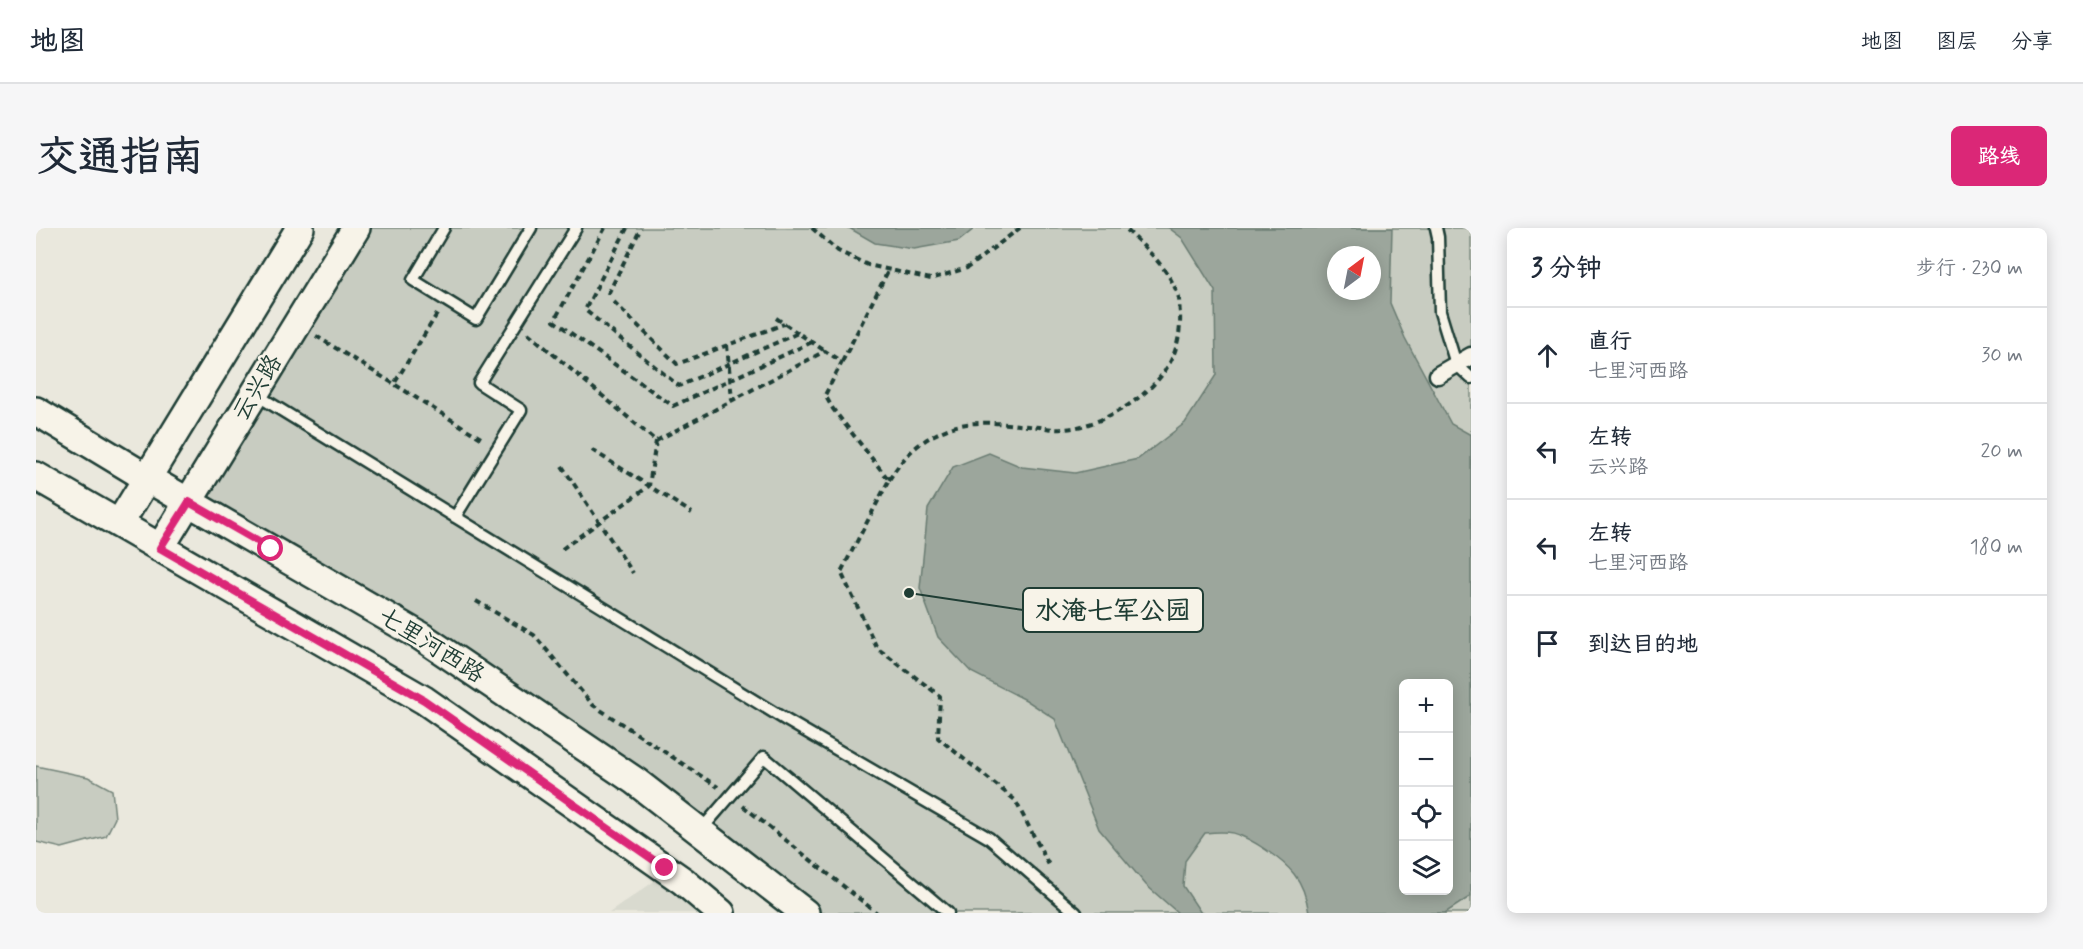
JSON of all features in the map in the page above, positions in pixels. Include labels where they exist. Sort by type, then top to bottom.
[{"type":"street","name":"云兴路","points":[[119,524],[300,228]]},
{"type":"street","name":"云兴路","points":[[160,548],[356,228]]},
{"type":"street","points":[[1438,375],[1464,360]]},
{"type":"street","name":"七里河西路","points":[[36,411],[422,637],[635,781],[805,913]]},
{"type":"street","name":"七里河西路","points":[[36,476],[424,700],[683,881],[721,913]]},
{"type":"lane","points":[[444,228],[413,280],[476,320],[531,228]]},
{"type":"lane","points":[[455,517],[521,410],[479,383],[576,228]]},
{"type":"lane","points":[[1436,228],[1440,312],[1471,378]]},
{"type":"lane","points":[[255,394],[786,720],[989,838],[1073,909]]},
{"type":"lane","points":[[700,831],[764,757],[948,913]]},
{"type":"path","points":[[605,228],[554,321],[673,406],[812,342]]},
{"type":"path","points":[[627,228],[585,310],[679,386],[798,333]]},
{"type":"path","points":[[608,294],[641,228]]},
{"type":"path","points":[[812,228],[838,251],[868,265],[931,279],[967,268],[1020,228]]},
{"type":"path","points":[[1073,909],[1015,800],[938,738],[940,696],[877,648],[841,572],[902,459],[925,439],[952,428],[980,423],[1062,429],[1095,423],[1124,407],[1151,387],[1167,369],[1176,346],[1180,326],[1179,296],[1161,264],[1125,228]]},
{"type":"path","points":[[889,269],[825,395],[833,409],[889,480]]},
{"type":"path","points":[[394,384],[445,301]]},
{"type":"path","points":[[614,302],[677,364],[784,324]]},
{"type":"path","points":[[776,318],[842,362]]},
{"type":"path","points":[[517,323],[656,441]]},
{"type":"path","points":[[297,325],[497,449]]},
{"type":"path","points":[[727,345],[732,400]]},
{"type":"path","points":[[656,441],[825,351]]},
{"type":"path","points":[[562,549],[650,486],[656,441]]},
{"type":"path","points":[[592,450],[692,513]]},
{"type":"path","points":[[562,466],[633,573]]},
{"type":"path","points":[[476,601],[534,635],[593,705],[729,795],[877,913]]},
{"type":"shaded area","points":[[356,228],[1471,228],[1471,913],[805,913],[635,781],[189,502]]},
{"type":"shaded area","points":[[849,228],[975,228],[959,241],[914,249],[875,243]]},
{"type":"shaded area","points":[[1169,228],[1392,228],[1390,303],[1405,338],[1451,424],[1471,435],[1471,896],[1445,913],[1309,913],[1302,888],[1289,868],[1248,839],[1233,833],[1222,832],[1205,833],[1185,861],[1183,886],[1201,913],[1178,913],[1146,885],[1099,829],[1055,719],[1026,700],[971,672],[938,637],[920,588],[928,509],[953,467],[989,453],[1022,467],[1075,473],[1138,459],[1185,423],[1216,375],[1215,291],[1182,238]]},
{"type":"shaded area","points":[[36,766],[88,777],[112,790],[115,818],[106,836],[62,848],[36,842]]},
{"type":"shaded area","points":[[656,880],[698,913],[609,913]]},
{"type":"place","name":"水淹七军公园","points":[[909,593]]},
{"type":"route","points":[[271,549],[189,502],[160,548],[424,700],[665,868]]}]
